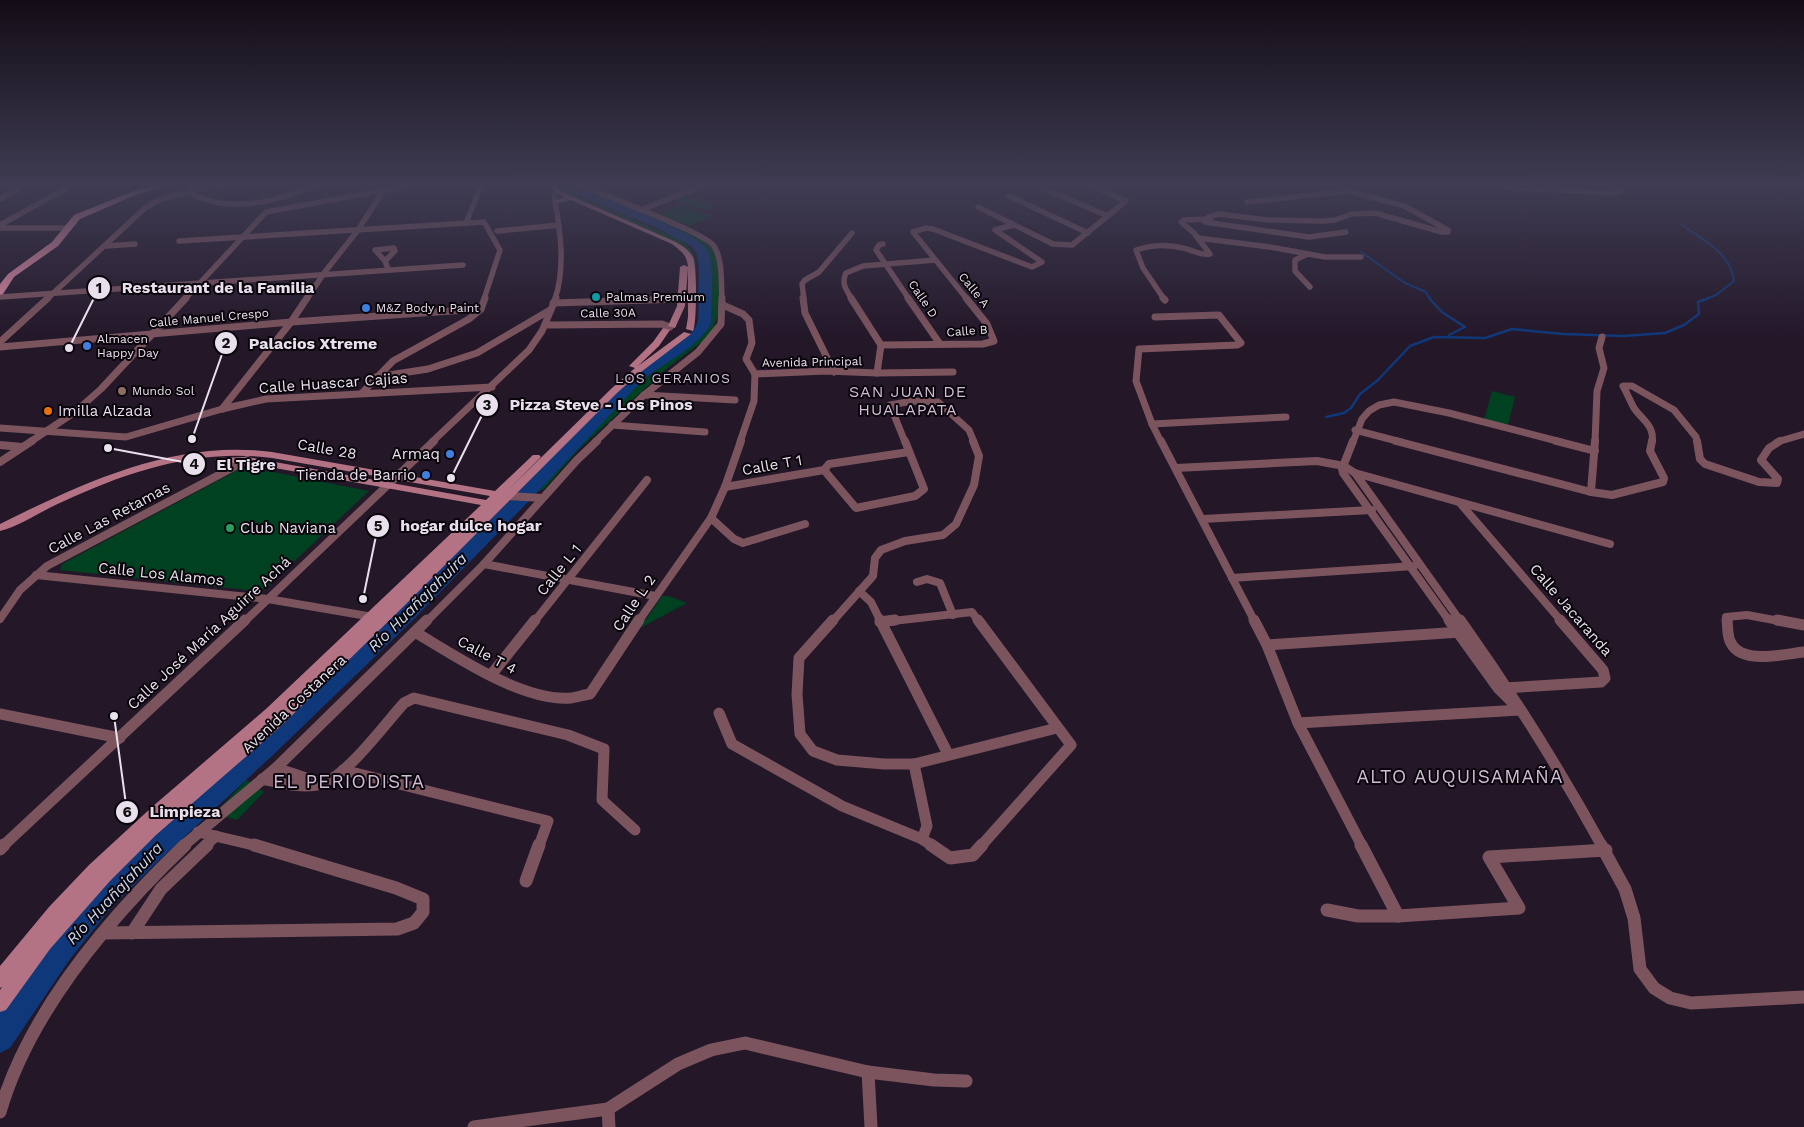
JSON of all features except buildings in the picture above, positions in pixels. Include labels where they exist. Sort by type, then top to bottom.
[{"type":"main road","points":[[0,292],[8,276],[50,249],[62,237]]},
{"type":"main road","name":"Avenida Costanera","points":[[501,499],[656,344],[669,328],[681,306],[684,260],[680,252],[649,237]]},
{"type":"main road","points":[[659,237],[689,253],[691,259],[692,316],[689,331]]},
{"type":"main road","points":[[669,328],[684,326],[689,331]]},
{"type":"main road","name":"Avenida Costanera","points":[[0,1004],[44,944],[105,876],[152,831],[275,723],[378,619],[614,390],[689,331]]},
{"type":"main road","name":"Calle 28","points":[[0,536],[141,467],[183,457],[223,452],[255,452],[396,477],[501,499]]},
{"type":"main road","points":[[247,460],[255,452]]},
{"type":"main road","name":"Calle 28","points":[[0,528],[78,489],[162,468],[218,460],[247,460],[387,486],[501,499]]},
{"type":"main road","points":[[301,470],[311,462]]},
{"type":"main road","name":"Avenida Costanera","points":[[0,980],[24,946],[92,873],[156,811],[378,619]]},
{"type":"street","points":[[0,342],[116,237]]},
{"type":"street","points":[[179,240],[234,237]]},
{"type":"street","points":[[1,461],[46,432],[90,400],[242,237]]},
{"type":"street","points":[[222,409],[291,322],[353,237]]},
{"type":"street","points":[[362,393],[392,361],[469,319],[480,309],[500,250],[492,237]]},
{"type":"street","name":"Calle José María Aguirre Achá","points":[[0,848],[268,599],[529,350],[546,325],[561,276],[560,237]]},
{"type":"street","points":[[0,1112],[11,1081],[48,1008],[102,933],[162,867],[198,832],[276,768],[484,564],[542,498],[612,426],[644,395],[698,352],[708,341],[721,324],[722,305],[718,257],[713,244],[701,237]]},
{"type":"street","points":[[834,372],[805,313],[802,284],[805,280],[819,272],[849,237]]},
{"type":"street","name":"Calle A","points":[[916,237],[986,324],[994,341]]},
{"type":"street","name":"Calle A","points":[[953,237],[1032,266],[1042,262],[1005,237]]},
{"type":"street","points":[[1037,237],[1053,244],[1063,246],[1078,242],[1084,237]]},
{"type":"street","points":[[1198,238],[1270,247],[1325,257],[1360,257]]},
{"type":"street","points":[[1165,300],[1143,268],[1136,250],[1158,245],[1187,248],[1200,255],[1210,254],[1198,238]]},
{"type":"street","points":[[106,246],[135,244]]},
{"type":"street","name":"Calle D","points":[[883,244],[879,245],[876,250],[940,344]]},
{"type":"street","points":[[1308,254],[1295,260],[1295,271],[1310,287]]},
{"type":"street","name":"Avenida Principal","points":[[755,374],[877,372],[881,345],[845,288],[843,280],[846,273],[863,266],[935,260]]},
{"type":"street","points":[[385,261],[388,269]]},
{"type":"street","points":[[0,297],[463,265]]},
{"type":"street","points":[[553,303],[682,299]]},
{"type":"street","points":[[722,305],[742,311],[748,317],[752,343],[745,355],[745,362],[755,374]]},
{"type":"street","name":"Calle Manuel Crespo","points":[[0,347],[291,322],[480,309]]},
{"type":"street","points":[[376,377],[428,369],[477,353],[550,310]]},
{"type":"street","points":[[1155,317],[1219,315],[1241,343],[1237,345],[1139,350],[1136,381],[1152,424],[1267,645],[1298,723],[1398,916]]},
{"type":"street","name":"Calle 30A","points":[[546,325],[662,324],[669,328]]},
{"type":"street","points":[[1591,492],[1595,451],[1597,391],[1604,368],[1599,348],[1602,337]]},
{"type":"street","name":"Calle B","points":[[881,345],[983,344],[994,341]]},
{"type":"street","points":[[877,372],[953,372]]},
{"type":"street","name":"Calle L 2","points":[[578,699],[590,694],[655,596],[711,518],[725,487],[754,401],[755,374]]},
{"type":"street","points":[[1355,430],[1591,492],[1612,494],[1663,482],[1664,478],[1650,451],[1651,428],[1634,408],[1623,386],[1632,386],[1674,410],[1696,437],[1700,459],[1705,464],[1759,482],[1777,483],[1778,479],[1761,460],[1767,448],[1781,439],[1804,434]]},
{"type":"street","name":"Calle Huascar Cajias","points":[[0,428],[126,437],[222,409],[285,397],[492,387]]},
{"type":"street","points":[[644,395],[735,400]]},
{"type":"street","points":[[824,470],[856,508],[915,496],[924,489],[890,405],[913,401],[938,402],[969,430],[979,456],[974,485],[956,524],[944,535],[904,541],[881,550],[875,558],[873,576],[799,658],[797,694],[800,734],[813,751],[837,760],[884,764],[914,764],[1057,728]]},
{"type":"street","points":[[1595,451],[1399,402],[1386,402],[1369,411],[1355,430],[1342,469],[1343,474],[1457,632],[1520,710],[1566,780],[1606,850],[1625,889],[1634,918],[1640,969],[1654,988],[1670,998],[1691,1002],[1804,997]]},
{"type":"street","points":[[1152,424],[1286,417]]},
{"type":"street","points":[[612,426],[705,432]]},
{"type":"street","points":[[0,445],[22,447]]},
{"type":"street","name":"Calle T 1","points":[[725,487],[824,470],[828,464],[909,452]]},
{"type":"street","name":"Calle Las Retamas","points":[[0,619],[6,606],[47,566],[247,460]]},
{"type":"street","points":[[1176,468],[1317,461],[1344,466],[1355,473],[1610,544]]},
{"type":"street","points":[[1355,473],[1469,632],[1503,688]]},
{"type":"street","name":"Calle L 1","points":[[491,675],[569,580],[646,480]]},
{"type":"street","name":"Calle 28","points":[[501,499],[527,496],[542,498]]},
{"type":"street","name":"Calle Jacaranda","points":[[1460,502],[1603,670],[1605,678],[1601,682],[1503,688]]},
{"type":"street","points":[[1203,519],[1380,510]]},
{"type":"street","points":[[711,518],[734,539],[743,543],[805,524]]},
{"type":"street","points":[[484,564],[655,596]]},
{"type":"street","points":[[1232,578],[1420,565]]},
{"type":"street","name":"Calle Los Alamos","points":[[36,575],[268,599],[378,619]]},
{"type":"street","points":[[917,582],[927,579],[940,583],[953,615]]},
{"type":"street","points":[[859,591],[871,602],[948,754]]},
{"type":"street","points":[[719,712],[732,744],[842,806],[922,839],[950,858],[973,856],[1071,746],[972,612],[880,622]]},
{"type":"street","points":[[1804,625],[1747,615],[1726,617],[1732,646],[1743,654],[1762,657],[1804,652]]},
{"type":"street","name":"Calle T 4","points":[[415,632],[513,687],[565,700],[578,699]]},
{"type":"street","points":[[1267,645],[1469,632]]},
{"type":"street","points":[[262,779],[284,784],[323,783],[331,780],[343,770],[404,703],[414,698],[568,736],[604,749],[602,800],[636,830]]},
{"type":"street","points":[[1298,723],[1520,710]]},
{"type":"street","points":[[0,714],[120,738]]},
{"type":"street","points":[[914,764],[927,826],[922,839]]},
{"type":"street","points":[[276,768],[323,783]]},
{"type":"street","points":[[343,770],[548,821],[526,881]]},
{"type":"street","points":[[102,933],[397,929],[414,924],[422,917],[425,908],[423,899],[396,888],[198,832]]},
{"type":"street","points":[[132,933],[161,890],[216,836]]},
{"type":"street","points":[[1327,910],[1358,916],[1398,916],[1518,908],[1489,856],[1606,850]]},
{"type":"street","points":[[474,1127],[608,1109],[678,1064],[711,1050],[745,1043],[868,1072],[966,1082]]},
{"type":"street","points":[[868,1072],[871,1127]]},
{"type":"street","points":[[608,1109],[609,1127]]},
{"type":"green space","points":[[662,237],[673,237],[687,245],[695,260],[696,271],[691,270],[690,254],[681,245]]},
{"type":"green space","points":[[685,237],[702,237],[715,251],[719,267],[720,306],[713,330],[708,337],[666,369],[578,450],[544,489],[531,493],[596,424],[630,392],[648,376],[686,349],[702,333],[709,320],[707,254],[699,243]]},
{"type":"green space","points":[[1492,391],[1515,397],[1508,425],[1484,420]]},
{"type":"green space","name":"Club Naviana","points":[[248,467],[369,491],[267,587],[257,591],[60,570],[62,564],[240,469]]},
{"type":"green space","points":[[662,596],[668,596],[687,603],[640,628]]},
{"type":"green space","points":[[246,780],[264,792],[237,820],[214,814]]},
{"type":"waterway","name":"Río Huañajahuira","points":[[0,1038],[61,949],[124,877],[264,750],[408,613],[526,494],[623,391],[645,371],[686,345],[699,332],[704,324],[704,257],[702,251],[695,244],[682,237]]},
{"type":"waterway","points":[[1700,237],[1721,254],[1732,271],[1734,281],[1716,295],[1706,299]]},
{"type":"waterway","points":[[1361,252],[1405,283],[1426,292],[1430,299]]},
{"type":"waterway","points":[[1429,298],[1442,312],[1465,327],[1449,335]]},
{"type":"waterway","points":[[1326,417],[1344,413],[1351,408],[1360,394],[1378,380],[1410,346],[1434,337],[1485,338],[1512,329],[1563,334],[1623,336],[1665,333],[1684,325],[1699,314],[1698,302],[1709,298]]},
{"type":"place","name":"Palmas Premium","points":[[596,297]]},
{"type":"place","name":"M&Z Body n Paint","points":[[366,308]]},
{"type":"place","name":"Almacen Happy Day","points":[[87,346]]},
{"type":"place","name":"Restaurant de la Familia","points":[[69,348]]},
{"type":"place","name":"Mundo Sol","points":[[122,391]]},
{"type":"place","name":"Imilla Alzada","points":[[48,411]]},
{"type":"place","name":"Palacios Xtreme","points":[[192,439]]},
{"type":"place","name":"El Tigre","points":[[108,448]]},
{"type":"place","name":"Armaq","points":[[450,454]]},
{"type":"place","name":"Tienda de Barrio","points":[[426,475]]},
{"type":"place","name":"Pizza Steve - Los Pinos","points":[[451,478]]},
{"type":"place","name":"Club Naviana","points":[[230,528]]},
{"type":"place","name":"hogar dulce hogar","points":[[363,599]]},
{"type":"place","name":"Limpieza","points":[[114,716]]},
{"type":"district","name":"LOS GERANIOS","points":[[673,378]]},
{"type":"district","name":"SAN JUAN DE HUALAPATA","points":[[908,400]]},
{"type":"district","name":"ALTO AUQUISAMAÑA","points":[[1460,776]]},
{"type":"district","name":"EL PERIODISTA","points":[[349,781]]}]
